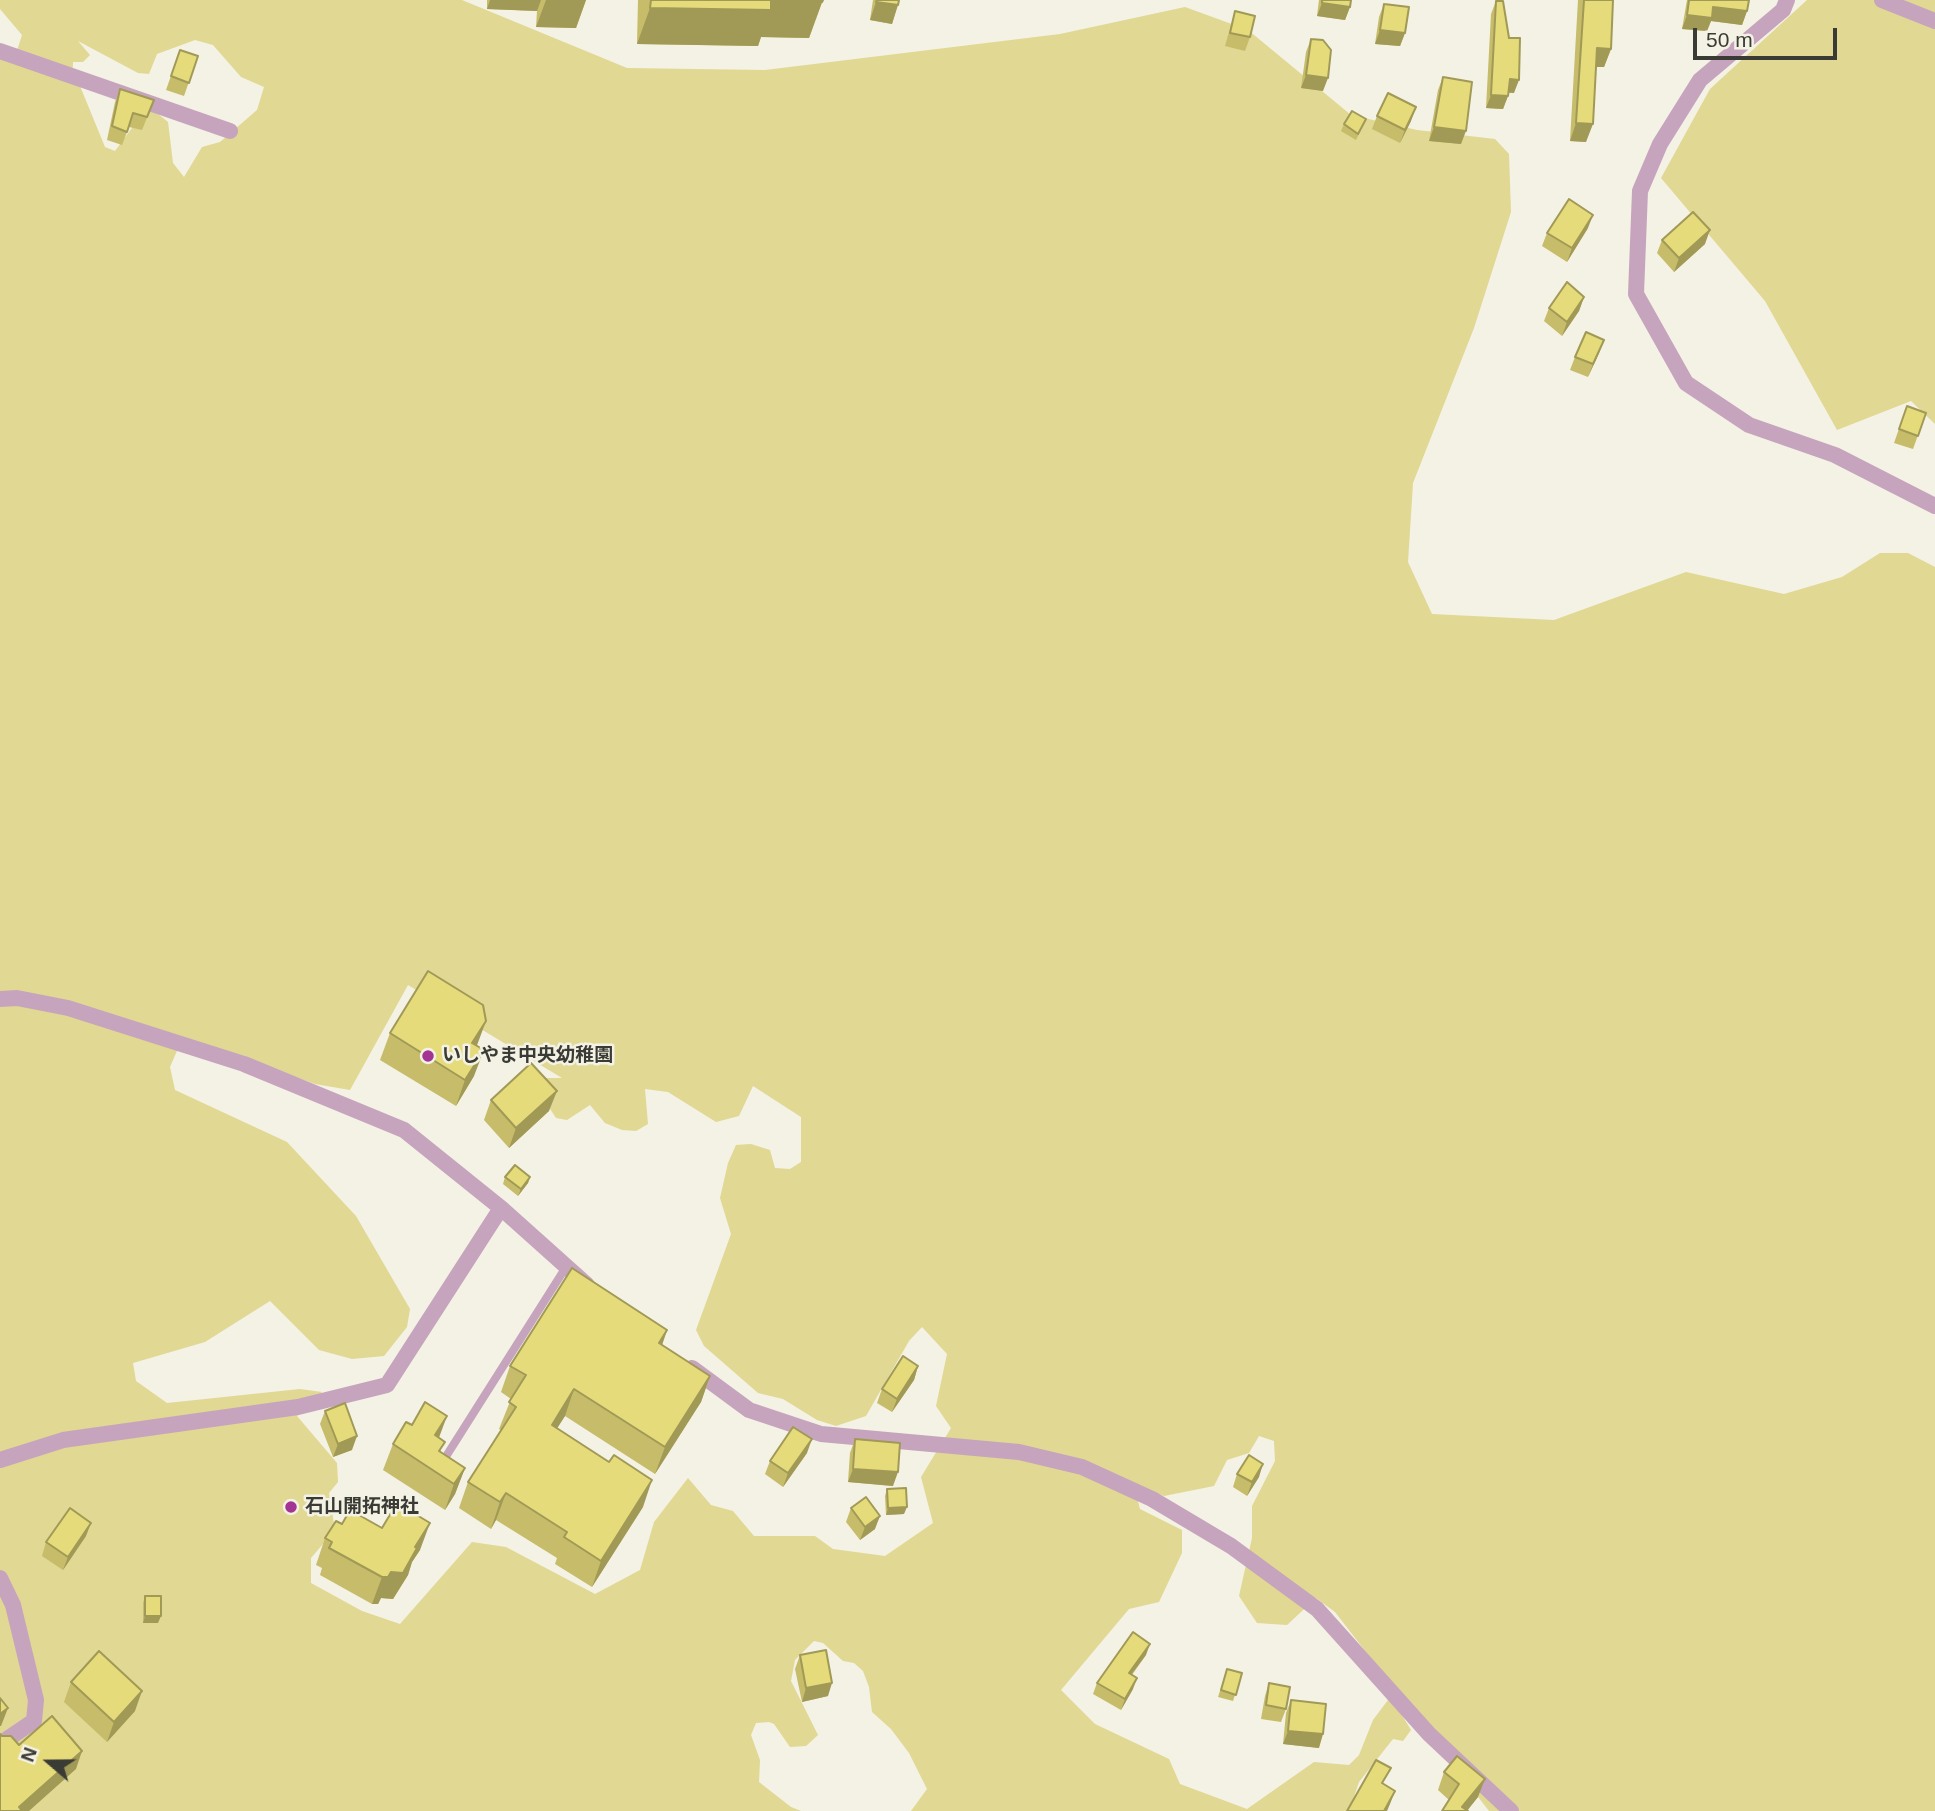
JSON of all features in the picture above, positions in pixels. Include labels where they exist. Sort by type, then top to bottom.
[{"type":"street","points":[[1787,0],[1783,10],[1700,80],[1660,144],[1640,191],[1636,294],[1686,383],[1749,425],[1835,455],[1935,506]]},
{"type":"street","points":[[1882,0],[1935,20]]},
{"type":"street","points":[[0,51],[230,131]]},
{"type":"street","points":[[0,999],[17,998],[68,1008],[244,1064],[404,1130],[501,1208],[595,1292]]},
{"type":"street","points":[[0,1460],[63,1440],[298,1407],[387,1385],[501,1208]]},
{"type":"street","points":[[675,1357],[749,1410],[821,1434],[1019,1452],[1082,1467],[1152,1499],[1231,1546],[1317,1609],[1429,1734],[1511,1811]]},
{"type":"street","points":[[0,1578],[13,1605],[36,1700],[34,1721],[0,1744]]},
{"type":"lane","points":[[445,1458],[566,1267]]},
{"type":"shaded area","points":[[0,0],[462,0],[627,68],[765,70],[1060,34],[1185,7],[1248,30],[1351,115],[1417,130],[1495,139],[1509,154],[1511,212],[1474,328],[1413,483],[1408,562],[1432,614],[1554,620],[1686,572],[1784,594],[1842,577],[1880,553],[1908,553],[1935,567],[1935,1811],[1489,1811],[1335,1612],[1316,1598],[1287,1625],[1257,1623],[1239,1596],[1252,1538],[1252,1506],[1275,1461],[1274,1441],[1259,1436],[1249,1453],[1227,1460],[1214,1486],[1164,1496],[1133,1483],[1140,1509],[1182,1530],[1182,1553],[1159,1602],[1129,1609],[1061,1690],[1095,1724],[1169,1759],[1180,1784],[1247,1809],[1314,1762],[1349,1765],[1359,1755],[1373,1720],[1388,1700],[1395,1704],[1411,1730],[1403,1741],[1393,1739],[1359,1782],[1349,1811],[911,1811],[927,1789],[909,1753],[891,1729],[872,1712],[869,1687],[863,1671],[854,1663],[843,1661],[823,1643],[814,1641],[795,1660],[791,1681],[818,1735],[806,1746],[790,1747],[774,1724],[769,1722],[756,1723],[751,1735],[760,1760],[759,1782],[791,1807],[801,1811],[0,1811],[0,56],[15,57],[22,35],[0,9]],"holes":[[[195,40],[213,45],[241,77],[264,87],[257,110],[220,142],[202,147],[184,177],[173,163],[168,122],[148,106],[115,151],[105,147],[80,86],[72,82],[73,62],[83,62],[90,55],[78,41],[138,73],[149,74],[157,54]],[[408,985],[562,1078],[546,1078],[539,1092],[556,1118],[567,1120],[590,1105],[605,1123],[622,1130],[636,1131],[648,1124],[645,1089],[668,1092],[716,1122],[739,1116],[753,1086],[801,1117],[801,1162],[790,1169],[775,1168],[770,1150],[751,1144],[736,1145],[728,1163],[720,1198],[731,1234],[696,1330],[704,1346],[758,1393],[783,1399],[817,1420],[836,1426],[866,1416],[909,1341],[922,1327],[947,1354],[936,1406],[951,1428],[921,1477],[933,1523],[885,1556],[833,1549],[815,1536],[754,1536],[733,1511],[711,1505],[688,1478],[654,1522],[640,1570],[595,1594],[506,1547],[472,1542],[400,1624],[362,1611],[311,1583],[311,1558],[335,1530],[329,1493],[338,1482],[337,1463],[297,1416],[322,1392],[300,1389],[167,1403],[136,1381],[133,1363],[205,1342],[270,1301],[319,1350],[352,1359],[384,1356],[407,1327],[410,1309],[356,1216],[287,1142],[175,1090],[170,1067],[183,1037],[315,1084],[350,1090]]]},
{"type":"shaded area","points":[[1807,0],[1935,0],[1935,424],[1911,401],[1837,430],[1765,301],[1661,178],[1710,89]]},
{"type":"building","points":[[651,0],[823,0],[771,1],[771,10],[650,8]]},
{"type":"building","points":[[899,0],[898,5],[876,2]]},
{"type":"building","points":[[1322,0],[1351,0],[1350,7],[1322,3]]},
{"type":"building","points":[[1584,0],[1613,0],[1611,49],[1597,48],[1593,124],[1576,123]]},
{"type":"building","points":[[1689,0],[1749,0],[1747,11],[1713,7],[1712,18],[1687,15]]},
{"type":"building","points":[[1496,1],[1503,1],[1509,38],[1520,38],[1519,80],[1510,79],[1508,96],[1491,95]]},
{"type":"building","points":[[1384,4],[1409,7],[1405,33],[1380,30]]},
{"type":"building","points":[[1235,11],[1255,16],[1250,37],[1230,33]]},
{"type":"building","points":[[1311,39],[1323,40],[1331,50],[1328,78],[1306,75]]},
{"type":"building","points":[[180,50],[198,56],[189,83],[171,76]]},
{"type":"building","points":[[1443,77],[1472,82],[1466,131],[1434,127]]},
{"type":"building","points":[[120,89],[154,100],[147,117],[133,113],[127,132],[112,126]]},
{"type":"building","points":[[1388,93],[1416,107],[1405,130],[1377,116]]},
{"type":"building","points":[[1352,111],[1366,119],[1358,134],[1344,124]]},
{"type":"building","points":[[1569,199],[1593,215],[1572,248],[1547,233]]},
{"type":"building","points":[[1693,212],[1710,230],[1679,258],[1662,240]]},
{"type":"building","points":[[1567,282],[1584,297],[1567,322],[1549,308]]},
{"type":"building","points":[[1586,332],[1604,340],[1593,364],[1575,357]]},
{"type":"building","points":[[1907,406],[1926,413],[1918,436],[1899,429]]},
{"type":"building","points":[[428,971],[483,1005],[486,1021],[472,1043],[484,1050],[465,1080],[390,1033]]},
{"type":"building","points":[[531,1063],[557,1091],[516,1128],[491,1100]]},
{"type":"building","points":[[515,1165],[530,1177],[521,1189],[505,1177]]},
{"type":"building","points":[[572,1268],[667,1330],[659,1343],[710,1376],[665,1447],[574,1389],[552,1425],[609,1462],[614,1455],[652,1480],[601,1561],[564,1537],[567,1532],[506,1493],[500,1502],[468,1482],[516,1407],[509,1402],[526,1375],[510,1366]]},
{"type":"building","points":[[903,1356],[918,1366],[897,1399],[882,1389]]},
{"type":"building","points":[[425,1402],[447,1416],[435,1435],[445,1442],[439,1451],[465,1468],[454,1484],[393,1444],[406,1422],[412,1425]]},
{"type":"building","points":[[345,1403],[357,1436],[338,1444],[325,1411]]},
{"type":"building","points":[[793,1427],[812,1439],[788,1473],[770,1461]]},
{"type":"building","points":[[855,1439],[900,1443],[898,1472],[853,1469]]},
{"type":"building","points":[[1249,1455],[1263,1464],[1252,1482],[1237,1474]]},
{"type":"building","points":[[906,1488],[907,1507],[888,1508],[887,1489]]},
{"type":"building","points":[[866,1497],[880,1516],[865,1527],[851,1508]]},
{"type":"building","points":[[397,1503],[430,1523],[403,1573],[391,1572],[388,1577],[382,1577],[329,1548],[332,1542],[325,1538],[336,1521],[342,1524],[350,1510],[382,1528]]},
{"type":"building","points":[[70,1508],[91,1523],[68,1557],[46,1542]]},
{"type":"building","points":[[145,1596],[161,1596],[161,1616],[145,1616]]},
{"type":"building","points":[[1133,1632],[1150,1644],[1129,1673],[1137,1678],[1125,1699],[1097,1683]]},
{"type":"building","points":[[826,1650],[832,1683],[806,1688],[800,1655]]},
{"type":"building","points":[[99,1651],[142,1691],[114,1722],[71,1682]]},
{"type":"building","points":[[1227,1669],[1242,1673],[1236,1695],[1221,1690]]},
{"type":"building","points":[[1269,1683],[1290,1687],[1286,1709],[1266,1705]]},
{"type":"building","points":[[0,1698],[8,1708],[0,1714]]},
{"type":"building","points":[[1291,1700],[1326,1704],[1323,1734],[1288,1731]]},
{"type":"building","points":[[52,1716],[82,1751],[19,1807],[22,1811],[0,1811],[0,1734],[11,1736],[19,1745]]},
{"type":"building","points":[[1457,1756],[1485,1779],[1462,1807],[1468,1811],[1442,1811],[1459,1784],[1444,1772]]},
{"type":"building","points":[[1376,1760],[1391,1768],[1382,1783],[1395,1791],[1384,1811],[1347,1811]]},
{"type":"place","name":"いしやま中央幼稚園","points":[[428,1056]]},
{"type":"place","name":"石山開拓神社","points":[[291,1507]]}]
